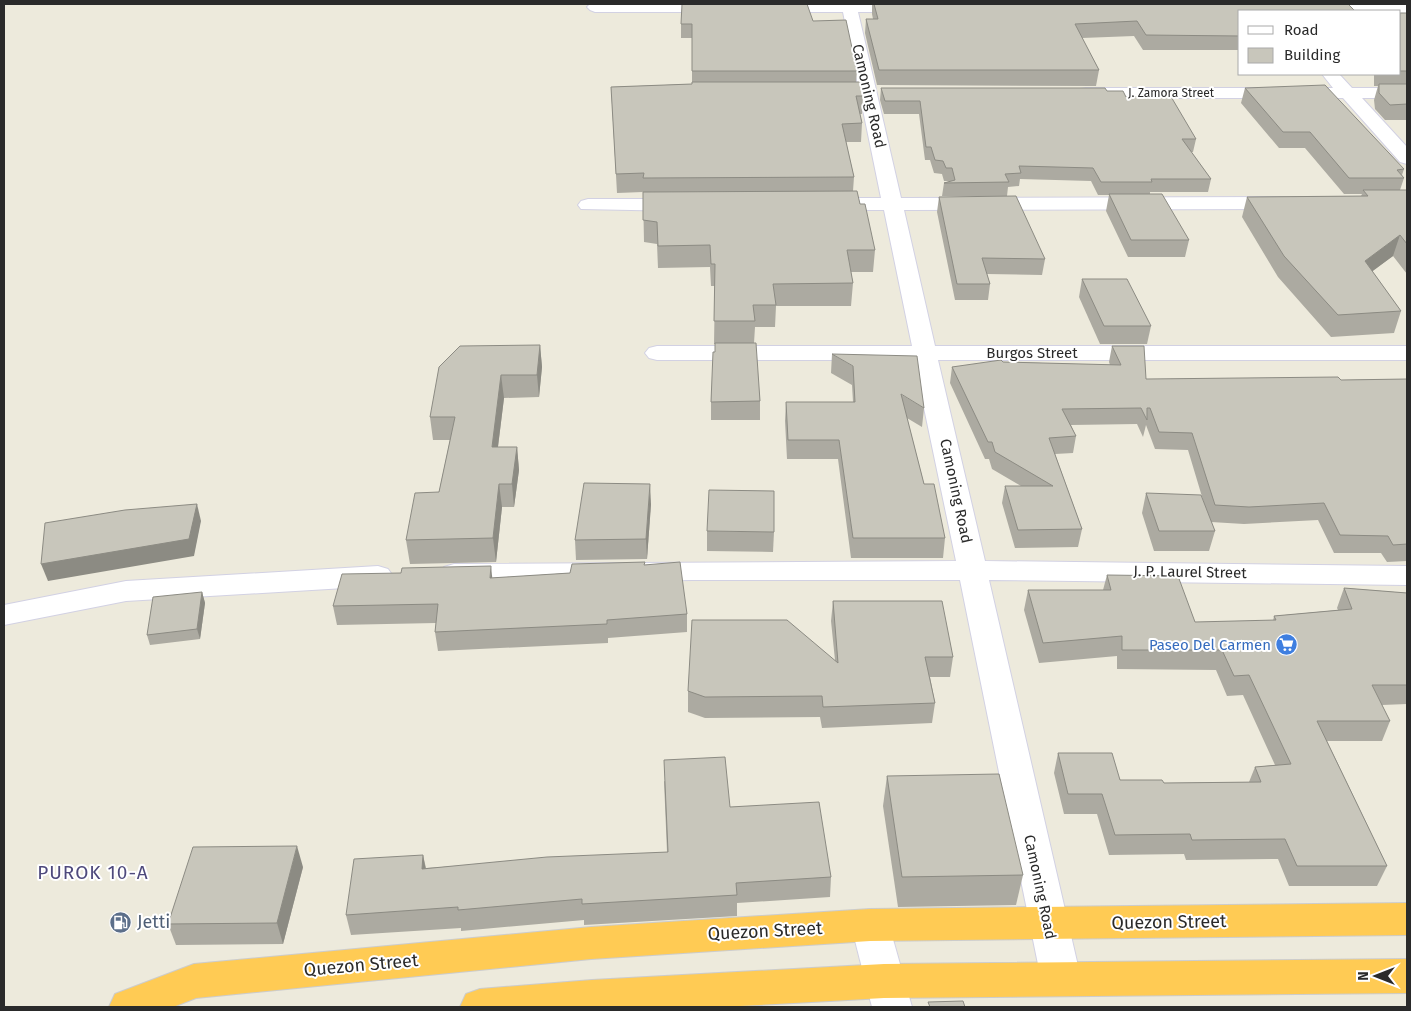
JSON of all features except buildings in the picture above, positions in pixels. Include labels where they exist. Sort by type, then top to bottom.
[{"type":"highway","name":"Quezon Street","points":[[129,1007],[194,981],[592,943],[870,925],[1407,919]]},
{"type":"highway","points":[[480,1007],[592,997],[888,994],[1060,979],[1407,976]]},
{"type":"street","points":[[752,7],[849,6],[919,8]]},
{"type":"street","name":"Camoning Road","points":[[849,6],[894,204],[1060,979]]},
{"type":"street","points":[[595,7],[732,7]]},
{"type":"street","points":[[1299,8],[1407,8]]},
{"type":"street","points":[[1331,75],[1407,158]]},
{"type":"street","name":"J. Zamora Street","points":[[1068,93],[1407,93]]},
{"type":"street","points":[[805,204],[1299,203]]},
{"type":"street","points":[[588,205],[696,205]]},
{"type":"street","name":"Burgos Street","points":[[657,353],[1407,353]]},
{"type":"street","name":"J. P. Laurel Street","points":[[429,574],[641,570],[972,569],[1407,575]]},
{"type":"street","points":[[4,615],[126,591],[400,575]]},
{"type":"street","points":[[870,925],[888,994]]},
{"type":"place","name":"Paseo Del Carmen","points":[[1287,645]]},
{"type":"place","name":"Jetti","points":[[121,922]]},
{"type":"district","name":"PUROK 10-A","points":[[93,872]]}]
